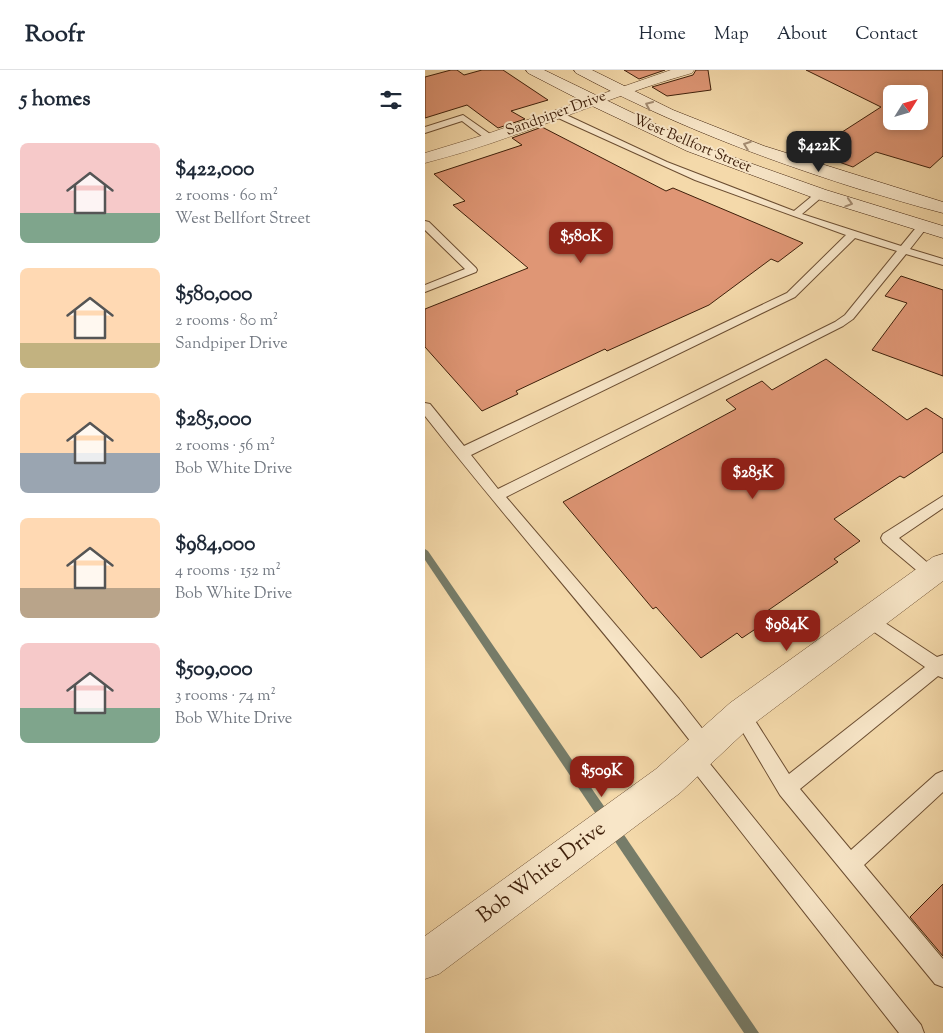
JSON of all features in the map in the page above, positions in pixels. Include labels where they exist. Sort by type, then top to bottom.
[{"type":"main road","name":"West Bellfort Street","points":[[533,70],[593,101],[693,148],[820,194],[943,232]]},
{"type":"main road","name":"West Bellfort Street","points":[[581,70],[619,91],[688,123],[839,178],[943,208]]},
{"type":"main road","name":"Sandpiper Drive","points":[[425,158],[490,138],[619,91],[687,70]]},
{"type":"main road","points":[[820,194],[839,178]]},
{"type":"main road","name":"Bob White Drive","points":[[425,960],[668,780],[741,714],[937,570]]},
{"type":"lane","points":[[557,114],[664,164],[852,234],[943,262]]},
{"type":"lane","points":[[425,130],[463,118],[490,138]]},
{"type":"lane","points":[[796,214],[820,194]]},
{"type":"lane","points":[[425,224],[472,270],[425,289]]},
{"type":"lane","points":[[496,496],[839,324],[849,317],[905,251],[923,226]]},
{"type":"lane","points":[[462,453],[791,295],[852,234]]},
{"type":"lane","points":[[425,407],[496,496],[673,705],[700,753],[913,1033]]},
{"type":"lane","points":[[937,570],[888,538],[943,501]]},
{"type":"lane","points":[[787,788],[942,666],[870,620]]},
{"type":"lane","points":[[741,714],[787,788],[943,976]]},
{"type":"lane","points":[[849,865],[943,780]]},
{"type":"building","points":[[457,70],[464,75],[482,70],[503,70],[548,100],[511,111],[525,119],[498,128],[467,105],[425,118],[425,77]]},
{"type":"building","points":[[624,70],[665,70],[639,79]]},
{"type":"building","points":[[696,70],[708,70],[711,90],[667,96],[652,87],[693,75]]},
{"type":"building","points":[[806,70],[943,70],[943,156],[930,168],[876,152],[853,167],[811,152],[881,107]]},
{"type":"building","points":[[542,127],[666,191],[673,188],[803,243],[778,262],[771,259],[709,305],[607,351],[605,349],[516,391],[518,394],[482,411],[425,347],[425,309],[528,268],[453,205],[465,201],[434,174],[522,145],[512,138]]},
{"type":"building","points":[[901,276],[943,290],[943,376],[872,350],[907,303],[885,296]]},
{"type":"building","points":[[826,359],[907,420],[926,408],[943,419],[943,452],[904,478],[900,476],[834,519],[860,541],[834,559],[838,562],[760,616],[766,622],[742,638],[737,633],[701,658],[656,607],[653,609],[563,502],[736,409],[726,400],[762,381],[772,390]]},
{"type":"building","points":[[943,884],[943,956],[910,917]]},
{"type":"waterway","points":[[425,553],[606,819]]},
{"type":"waterway","points":[[614,830],[752,1033]]}]
